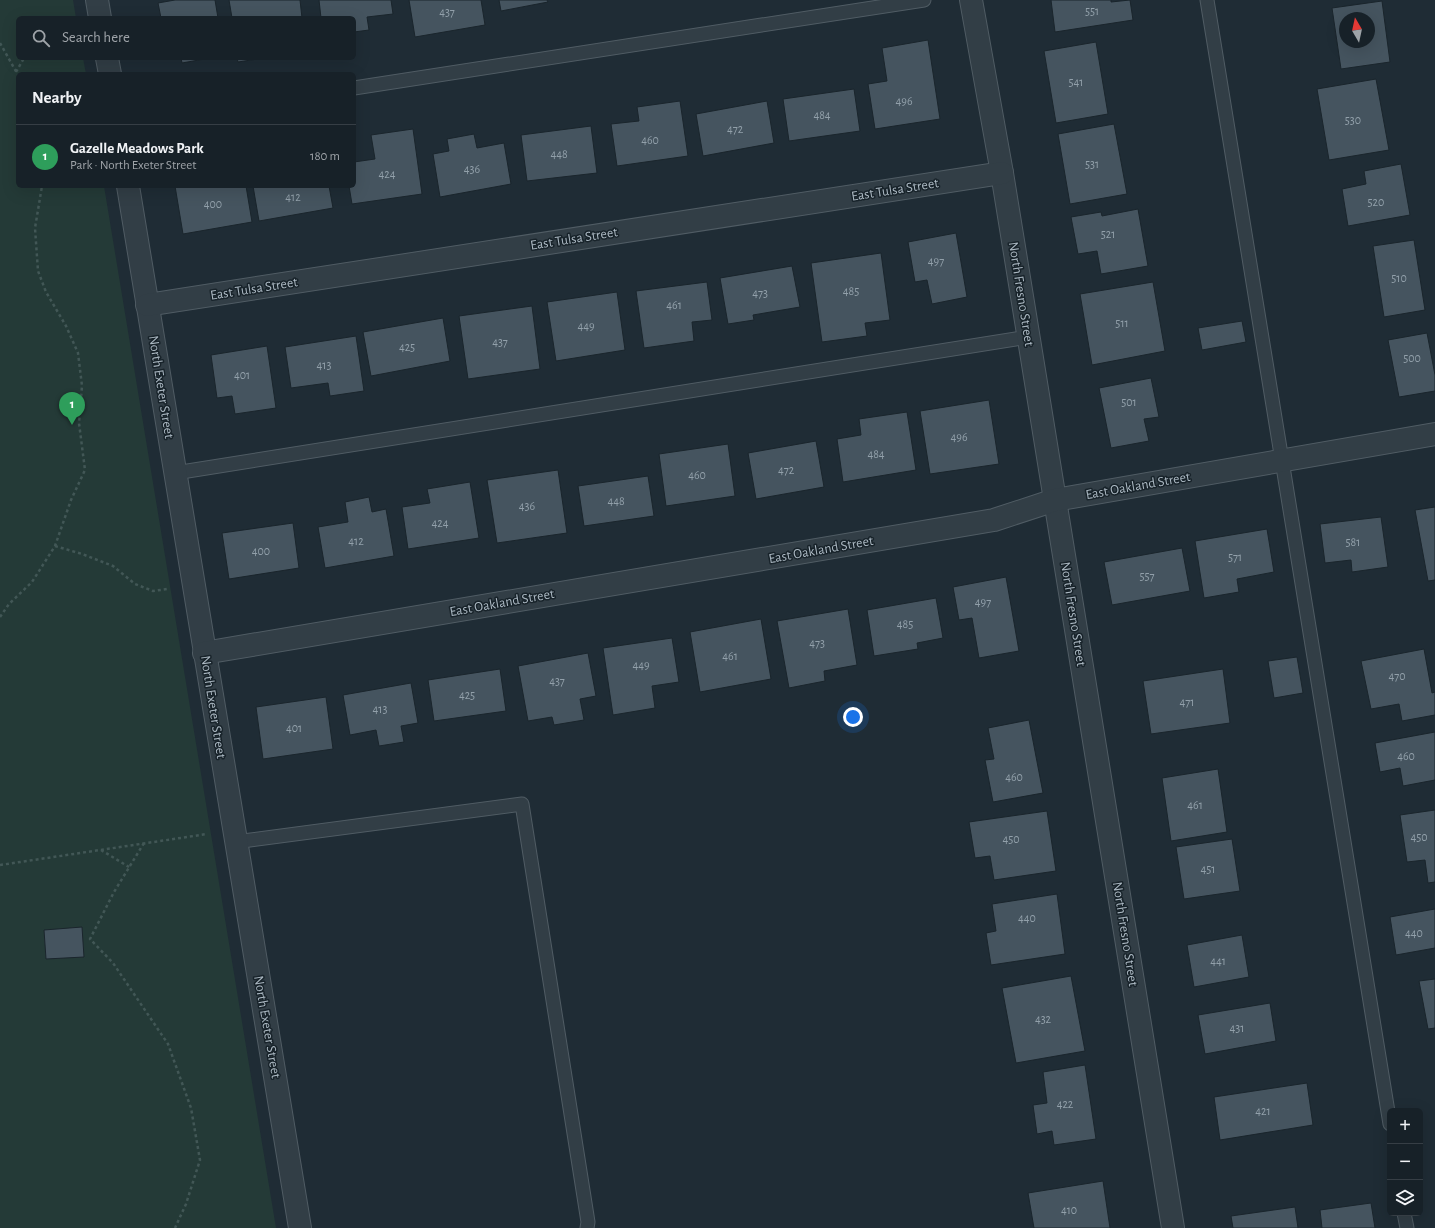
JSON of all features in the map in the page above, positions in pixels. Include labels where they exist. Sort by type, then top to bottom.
[{"type":"street","points":[[97,0],[100,16]]},
{"type":"street","name":"North Fresno Street","points":[[971,0],[1002,174],[1173,1228]]},
{"type":"street","points":[[107,60],[110,72]]},
{"type":"street","name":"East Tulsa Street","points":[[147,305],[1002,174]]},
{"type":"street","name":"North Exeter Street","points":[[128,188],[235,842],[300,1228]]},
{"type":"street","name":"East Oakland Street","points":[[204,653],[994,520],[1054,500],[1435,434]]},
{"type":"lane","points":[[356,88],[924,0]]},
{"type":"lane","points":[[1207,0],[1387,1108]]},
{"type":"lane","points":[[175,473],[1028,337]]},
{"type":"lane","points":[[235,842],[522,804],[588,1222],[587,1228]]},
{"type":"lane","points":[[1405,1216],[1407,1228]]},
{"type":"path","points":[[0,43],[16,72]]},
{"type":"path","points":[[18,72],[23,60]]},
{"type":"path","points":[[0,617],[9,604],[32,582],[55,546],[71,500],[85,470],[79,423],[82,386],[78,353],[66,326],[46,292],[38,271],[35,228],[42,188]]},
{"type":"path","points":[[55,546],[82,554],[113,566],[135,584],[153,591],[167,590]]},
{"type":"path","points":[[0,864],[207,834]]},
{"type":"path","points":[[144,843],[114,892],[90,939],[113,963],[168,1044],[191,1108],[200,1160],[186,1204],[176,1228]]},
{"type":"path","points":[[100,850],[129,867]]},
{"type":"green space","points":[[0,0],[73,0],[76,16],[16,16],[16,60],[83,60],[86,72],[16,72],[16,188],[104,188],[276,1228],[0,1228]]},
{"type":"building","points":[[175,0],[215,0],[218,16],[161,16],[158,3]]},
{"type":"building","points":[[229,0],[300,0],[302,16],[232,16]]},
{"type":"building","points":[[319,0],[391,0],[393,14],[367,17],[369,30],[356,32],[356,16],[321,16]]},
{"type":"building","points":[[409,0],[481,0],[485,25],[415,37]]},
{"type":"building","points":[[499,0],[547,0],[548,2],[501,11]]},
{"type":"building","points":[[1051,0],[1111,0],[1111,2],[1130,0],[1133,20],[1055,32]]},
{"type":"building","points":[[1382,1],[1390,62],[1341,69],[1332,8]]},
{"type":"building","points":[[928,40],[940,119],[875,129],[868,84],[887,81],[882,48]]},
{"type":"building","points":[[1096,42],[1108,114],[1056,123],[1044,51]]},
{"type":"building","points":[[181,60],[199,60],[182,63]]},
{"type":"building","points":[[238,60],[251,60],[238,62]]},
{"type":"building","points":[[1376,79],[1389,150],[1329,160],[1317,89]]},
{"type":"building","points":[[854,89],[860,131],[789,141],[783,99]]},
{"type":"building","points":[[680,101],[688,156],[617,166],[611,124],[639,121],[637,107]]},
{"type":"building","points":[[767,101],[774,143],[703,156],[696,114]]},
{"type":"building","points":[[1114,124],[1127,194],[1070,204],[1058,134]]},
{"type":"building","points":[[591,126],[597,173],[527,181],[521,135]]},
{"type":"building","points":[[413,129],[422,194],[352,204],[349,188],[356,188],[356,162],[375,159],[371,135]]},
{"type":"building","points":[[474,134],[477,148],[504,143],[511,184],[440,197],[433,154],[449,151],[447,139]]},
{"type":"building","points":[[1401,164],[1410,215],[1348,226],[1342,189],[1366,184],[1364,171]]},
{"type":"building","points":[[175,188],[246,188],[252,222],[183,234]]},
{"type":"building","points":[[253,188],[329,188],[333,208],[259,221]]},
{"type":"building","points":[[1138,209],[1148,266],[1101,274],[1097,251],[1078,254],[1071,217],[1101,212],[1102,216]]},
{"type":"building","points":[[956,233],[967,297],[932,304],[927,280],[915,282],[908,242]]},
{"type":"building","points":[[1414,240],[1425,310],[1384,317],[1373,246]]},
{"type":"building","points":[[881,253],[890,320],[865,323],[867,336],[822,342],[811,263]]},
{"type":"building","points":[[792,266],[800,307],[753,315],[754,320],[728,324],[720,278]]},
{"type":"building","points":[[707,282],[712,320],[692,322],[694,341],[644,348],[636,291]]},
{"type":"building","points":[[1153,282],[1165,351],[1092,365],[1080,294]]},
{"type":"building","points":[[617,292],[625,350],[556,361],[547,302]]},
{"type":"building","points":[[532,306],[540,369],[468,379],[459,316]]},
{"type":"building","points":[[443,318],[450,361],[371,376],[363,332]]},
{"type":"building","points":[[1242,321],[1246,342],[1202,350],[1198,328]]},
{"type":"building","points":[[1427,333],[1435,375],[1435,391],[1399,397],[1388,340]]},
{"type":"building","points":[[356,336],[364,391],[330,396],[328,383],[291,388],[285,347]]},
{"type":"building","points":[[267,346],[276,408],[235,414],[232,396],[217,398],[211,355]]},
{"type":"building","points":[[1151,378],[1159,417],[1144,419],[1149,441],[1111,448],[1099,388]]},
{"type":"building","points":[[989,400],[999,464],[930,474],[920,411]]},
{"type":"building","points":[[907,412],[916,470],[843,482],[837,439],[861,435],[859,419]]},
{"type":"building","points":[[816,441],[824,487],[756,499],[748,453]]},
{"type":"building","points":[[728,444],[735,496],[666,506],[659,454]]},
{"type":"building","points":[[558,470],[567,533],[497,543],[487,480]]},
{"type":"building","points":[[648,476],[654,516],[584,526],[578,486]]},
{"type":"building","points":[[470,482],[479,538],[408,549],[402,507],[430,503],[427,489]]},
{"type":"building","points":[[369,497],[372,512],[386,509],[394,556],[325,568],[318,527],[348,522],[345,502]]},
{"type":"building","points":[[1435,507],[1435,580],[1428,581],[1415,510]]},
{"type":"building","points":[[1381,517],[1388,567],[1352,572],[1351,560],[1325,563],[1320,524]]},
{"type":"building","points":[[293,523],[299,568],[229,579],[222,533]]},
{"type":"building","points":[[1267,529],[1274,572],[1237,579],[1239,592],[1204,598],[1195,541]]},
{"type":"building","points":[[1182,548],[1190,591],[1112,605],[1104,562]]},
{"type":"building","points":[[1006,577],[1019,651],[979,658],[972,618],[959,620],[953,587]]},
{"type":"building","points":[[936,598],[943,638],[917,643],[918,649],[874,656],[867,610]]},
{"type":"building","points":[[848,609],[857,665],[824,671],[825,681],[789,688],[777,621]]},
{"type":"building","points":[[761,619],[771,679],[700,692],[690,632]]},
{"type":"building","points":[[672,638],[679,682],[652,686],[655,708],[613,715],[603,648]]},
{"type":"building","points":[[1424,649],[1432,693],[1435,692],[1435,715],[1402,721],[1399,704],[1371,709],[1361,661]]},
{"type":"building","points":[[588,653],[596,696],[580,699],[584,720],[554,725],[552,717],[528,721],[518,666]]},
{"type":"building","points":[[1297,657],[1303,693],[1274,698],[1268,661]]},
{"type":"building","points":[[500,669],[506,711],[434,721],[428,680]]},
{"type":"building","points":[[1223,669],[1230,723],[1151,734],[1143,681]]},
{"type":"building","points":[[411,683],[418,723],[401,726],[404,742],[379,746],[376,730],[350,735],[343,695]]},
{"type":"building","points":[[326,697],[333,749],[263,759],[256,707]]},
{"type":"building","points":[[1029,720],[1043,793],[993,802],[985,760],[994,759],[988,728]]},
{"type":"building","points":[[1435,732],[1435,780],[1403,786],[1400,768],[1380,772],[1375,743]]},
{"type":"building","points":[[1218,769],[1227,832],[1171,841],[1162,778]]},
{"type":"building","points":[[1435,810],[1435,882],[1428,883],[1425,860],[1407,862],[1400,815]]},
{"type":"building","points":[[1047,811],[1056,871],[994,880],[990,856],[975,858],[969,822]]},
{"type":"building","points":[[1232,839],[1240,891],[1184,899],[1176,847]]},
{"type":"building","points":[[1057,894],[1065,954],[991,965],[986,933],[996,931],[992,904]]},
{"type":"building","points":[[1435,909],[1435,948],[1396,955],[1390,917]]},
{"type":"building","points":[[82,927],[84,957],[46,959],[44,930]]},
{"type":"building","points":[[1242,935],[1249,977],[1194,987],[1187,945]]},
{"type":"building","points":[[1071,976],[1085,1051],[1016,1063],[1002,988]]},
{"type":"building","points":[[1435,979],[1435,1028],[1428,1029],[1419,981]]},
{"type":"building","points":[[1270,1003],[1276,1041],[1205,1054],[1198,1015]]},
{"type":"building","points":[[1085,1065],[1096,1139],[1054,1145],[1052,1131],[1037,1134],[1033,1105],[1047,1103],[1043,1072]]},
{"type":"building","points":[[1307,1083],[1313,1125],[1220,1140],[1214,1097]]},
{"type":"building","points":[[1103,1181],[1110,1228],[1034,1228],[1028,1193]]},
{"type":"building","points":[[1371,1203],[1375,1228],[1322,1228],[1320,1210]]},
{"type":"building","points":[[1295,1207],[1298,1228],[1233,1228],[1231,1216]]},
{"type":"place","name":"Gazelle Meadows Park","points":[[72,425]]}]
